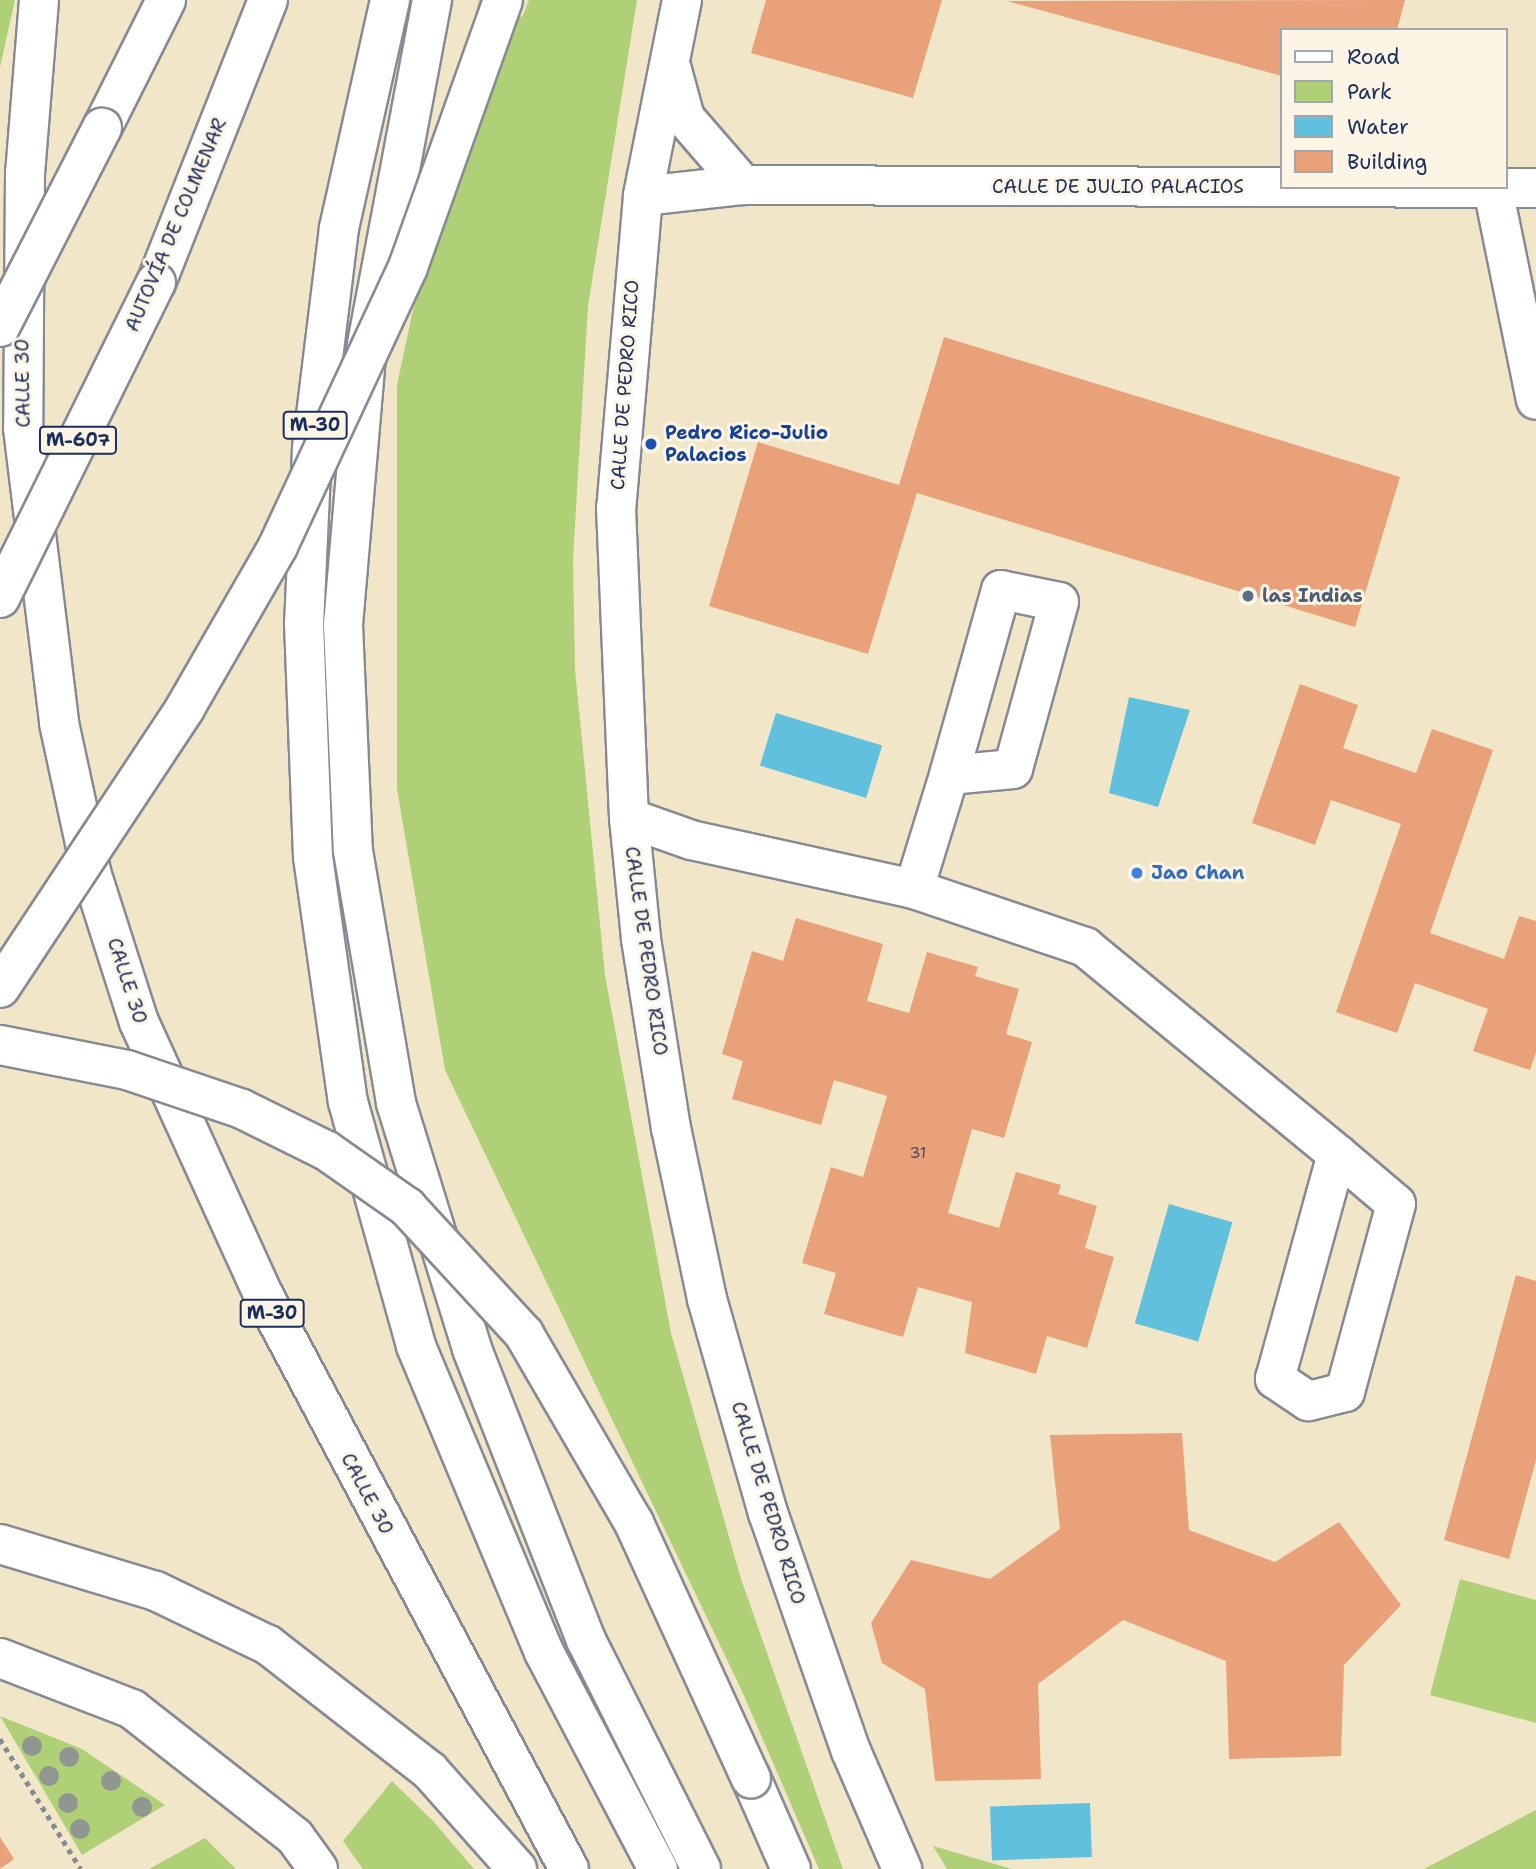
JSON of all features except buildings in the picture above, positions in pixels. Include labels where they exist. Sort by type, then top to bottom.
[{"type":"main road","name":"CALLE 30","points":[[40,0],[25,173],[23,428],[59,723],[92,875],[139,1021],[262,1294],[569,1869]]},
{"type":"main road","points":[[0,327],[166,0]]},
{"type":"main road","name":"AUTOVÍA DE COLMENAR","points":[[0,598],[156,283],[268,0]]},
{"type":"main road","name":"M-30","points":[[390,0],[339,228],[312,449],[304,623],[314,871],[348,1102],[416,1346],[544,1652],[658,1869]]},
{"type":"main road","points":[[432,0],[368,345],[343,625],[353,851],[396,1103],[472,1349],[586,1640],[701,1869]]},
{"type":"main road","points":[[0,988],[185,708],[278,546],[408,267],[503,0]]},
{"type":"main road","name":"CALLE DE PEDRO RICO","points":[[682,0],[643,196],[616,508],[629,818],[671,1128],[707,1299],[768,1513],[851,1751],[902,1869]]},
{"type":"main road","points":[[670,61],[685,118],[743,185]]},
{"type":"main road","name":"CALLE DE JULIO PALACIOS","points":[[643,196],[743,185],[1280,188]]},
{"type":"main road","name":"CALLE DE JULIO PALACIOS","points":[[1508,189],[1536,188]]},
{"type":"main road","points":[[1493,189],[1536,400]]},
{"type":"main road","points":[[914,889],[1001,590],[1059,602],[1013,769],[949,775]]},
{"type":"main road","points":[[629,818],[691,840],[914,889],[1085,947],[1337,1154],[1396,1204],[1345,1392],[1308,1401],[1275,1379],[1337,1154]]},
{"type":"main road","points":[[0,1045],[127,1070],[242,1109],[327,1151],[407,1207],[524,1334],[634,1523],[791,1869]]},
{"type":"main road","points":[[0,1544],[156,1591],[268,1646],[430,1771],[517,1869]]},
{"type":"main road","points":[[0,1658],[132,1709],[295,1837],[318,1869]]},
{"type":"path","points":[[0,1739],[81,1869]]},
{"type":"green space","points":[[0,0],[15,0],[0,67]]},
{"type":"green space","points":[[479,0],[522,17],[529,0],[637,0],[588,306],[573,559],[575,669],[605,975],[671,1333],[741,1579],[843,1869],[819,1869],[741,1689],[445,1070],[397,789],[397,385]]},
{"type":"green space","points":[[1460,1579],[1536,1600],[1536,1723],[1430,1695]]},
{"type":"green space","points":[[0,1716],[82,1749],[165,1805],[82,1855]]},
{"type":"green space","points":[[392,1781],[434,1822],[474,1869],[363,1869],[343,1841]]},
{"type":"green space","points":[[1536,1810],[1536,1869],[1424,1869]]},
{"type":"green space","points":[[205,1838],[236,1869],[149,1869]]},
{"type":"green space","points":[[933,1846],[1012,1869],[947,1869]]},
{"type":"water","points":[[1129,697],[1190,710],[1158,807],[1109,793]]},
{"type":"water","points":[[776,713],[882,745],[866,798],[760,766]]},
{"type":"water","points":[[1169,1204],[1232,1222],[1198,1341],[1135,1323]]},
{"type":"water","points":[[1090,1803],[1092,1857],[992,1860],[990,1806]]},
{"type":"place","name":"Pedro Rico-Julio Palacios","points":[[651,444]]},
{"type":"place","name":"las Indias","points":[[1248,596]]},
{"type":"place","name":"Jao Chan","points":[[1137,873]]}]
